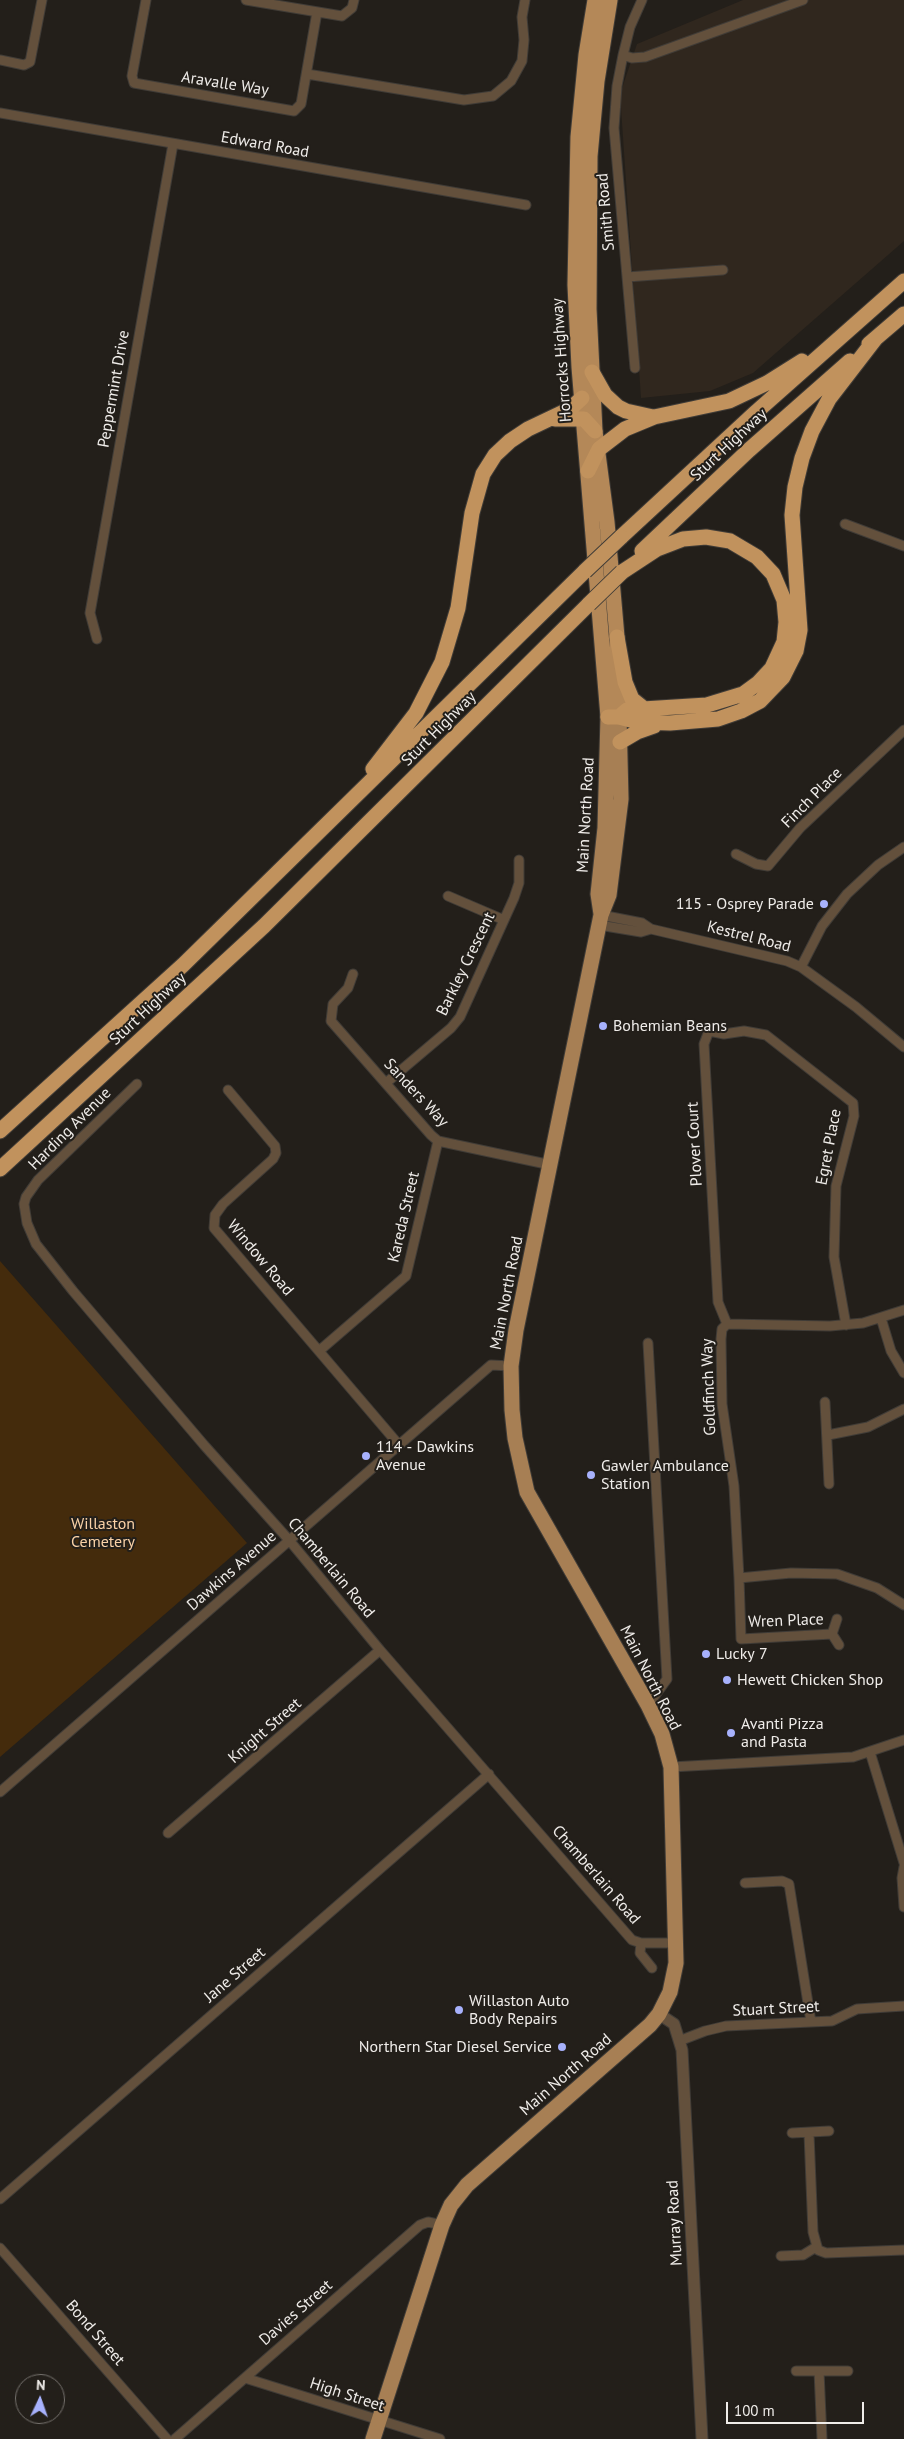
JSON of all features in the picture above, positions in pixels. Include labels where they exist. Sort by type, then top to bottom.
[{"type":"highway","name":"Horrocks Highway","points":[[596,0],[584,71],[576,177],[575,285],[588,471],[613,717]]},
{"type":"highway","name":"Horrocks Highway","points":[[610,0],[597,81],[590,156],[589,309],[596,431],[617,637],[613,717]]},
{"type":"highway","name":"Sturt Highway","points":[[0,1131],[133,1013],[621,537],[837,339],[904,281]]},
{"type":"highway","name":"Sturt Highway","points":[[0,1169],[264,926],[666,527],[749,450],[904,314]]},
{"type":"highway","points":[[613,717],[630,722],[670,723],[706,721],[741,711],[768,693],[788,668],[796,651],[800,630],[792,528],[793,503],[799,469],[812,431],[829,399],[876,338]]},
{"type":"highway","points":[[588,471],[599,449],[625,429],[654,417],[712,406],[743,395],[780,375],[837,339]]},
{"type":"highway","points":[[592,372],[605,395],[618,407],[626,411],[654,417]]},
{"type":"highway","points":[[324,828],[403,732],[436,677],[447,648],[458,608],[472,513],[483,474],[495,455],[510,441],[528,428],[550,420],[570,409],[582,398]]},
{"type":"highway","points":[[550,420],[584,419],[596,431]]},
{"type":"highway","points":[[613,717],[627,710],[642,707],[721,702],[752,688],[772,668],[781,651],[786,632],[786,610],[778,583],[765,564],[749,550],[718,538],[696,537],[671,542],[643,557],[622,572]]},
{"type":"highway","points":[[617,637],[625,682],[632,699],[642,707]]},
{"type":"highway","points":[[620,742],[636,732],[670,723]]},
{"type":"main road","name":"Main North Road","points":[[373,2439],[442,2226],[451,2205],[467,2185],[650,2025],[659,2014],[670,1992],[676,1963],[671,1767],[662,1734],[648,1704],[527,1492],[515,1438],[511,1366],[516,1330],[600,920],[609,896],[621,799],[620,742],[613,717]]},
{"type":"main road","name":"Main North Road","points":[[600,920],[598,894],[613,717]]},
{"type":"street","points":[[0,60],[24,65],[30,62],[42,0]]},
{"type":"street","name":"Aravalle Way","points":[[146,0],[132,76],[134,83],[294,111],[301,104],[317,12]]},
{"type":"street","points":[[246,0],[342,16],[352,8],[354,0]]},
{"type":"street","points":[[306,74],[464,100],[492,96],[511,81],[522,61],[524,40],[522,17],[525,0]]},
{"type":"street","name":"Smith Road","points":[[635,368],[614,128],[617,86],[623,55],[630,27],[642,0]]},
{"type":"street","points":[[623,55],[632,58],[645,56],[803,0]]},
{"type":"street","name":"Edward Road","points":[[0,114],[526,205]]},
{"type":"street","name":"Peppermint Drive","points":[[97,639],[90,613],[173,144]]},
{"type":"street","points":[[627,277],[723,270]]},
{"type":"street","points":[[845,524],[904,546]]},
{"type":"street","name":"Finch Place","points":[[736,854],[756,864],[768,866],[800,828],[904,730]]},
{"type":"street","points":[[801,967],[822,926],[846,894],[878,865],[904,847]]},
{"type":"street","name":"Barkley Crescent","points":[[386,1083],[451,1028],[460,1017],[519,883],[519,860]]},
{"type":"street","points":[[448,896],[504,920]]},
{"type":"street","name":"Kestrel Road","points":[[600,920],[642,923],[651,929],[787,960],[801,967],[856,1007],[904,1047]]},
{"type":"street","name":"Sanders Way","points":[[353,974],[348,988],[333,1004],[331,1020],[438,1140],[551,1165]]},
{"type":"street","name":"Plover Court","points":[[727,1324],[718,1302],[705,1037],[709,1031],[724,1034],[744,1031],[766,1035],[775,1042]]},
{"type":"street","name":"Egret Place","points":[[775,1042],[852,1104],[854,1116],[836,1186],[834,1257],[846,1325]]},
{"type":"street","name":"Harding Avenue","points":[[26,1197],[38,1180],[137,1084]]},
{"type":"street","name":"Window Road","points":[[228,1090],[275,1146],[276,1153],[273,1159],[223,1204],[215,1215],[214,1228],[399,1445]]},
{"type":"street","name":"Kareda Street","points":[[319,1351],[406,1276],[438,1140]]},
{"type":"street","name":"Chamberlain Road","points":[[26,1197],[24,1204],[27,1223],[36,1244],[91,1313],[289,1540],[380,1650],[632,1940],[641,1943],[675,1943]]},
{"type":"street","name":"Goldfinch Way","points":[[739,1578],[734,1486],[722,1404],[722,1329],[727,1324],[846,1325],[864,1323],[904,1310]]},
{"type":"street","points":[[881,1318],[891,1351],[904,1373]]},
{"type":"street","points":[[648,1343],[667,1679],[648,1704]]},
{"type":"street","name":"Dawkins Avenue","points":[[0,1792],[491,1365],[511,1366]]},
{"type":"street","points":[[825,1402],[829,1484]]},
{"type":"street","points":[[828,1434],[868,1427],[904,1409]]},
{"type":"street","points":[[739,1578],[791,1573],[838,1574],[877,1588],[904,1605]]},
{"type":"street","name":"Wren Place","points":[[739,1578],[741,1639],[832,1634]]},
{"type":"street","name":"Wren Place","points":[[832,1634],[837,1619]]},
{"type":"street","name":"Wren Place","points":[[832,1634],[839,1645]]},
{"type":"street","name":"Knight Street","points":[[168,1833],[380,1650]]},
{"type":"street","points":[[671,1767],[853,1757],[904,1740]]},
{"type":"street","points":[[870,1752],[904,1865],[902,1878],[904,1906]]},
{"type":"street","name":"Jane Street","points":[[0,2199],[489,1774]]},
{"type":"street","points":[[745,1883],[782,1881],[789,1884],[811,2022]]},
{"type":"street","name":"Chamberlain Road","points":[[641,1943],[640,1953],[652,1968]]},
{"type":"street","name":"Stuart Street","points":[[679,2042],[705,2031],[726,2026],[832,2021],[857,2009],[904,2006]]},
{"type":"street","name":"Murray Road","points":[[659,2014],[674,2024],[682,2059],[702,2439]]},
{"type":"street","points":[[792,2133],[809,2134],[829,2131]]},
{"type":"street","points":[[809,2134],[813,2232],[816,2247],[821,2252],[826,2253],[904,2250]]},
{"type":"street","name":"Davies Street","points":[[175,2439],[420,2225],[428,2222],[442,2226]]},
{"type":"street","points":[[781,2256],[803,2255],[816,2247]]},
{"type":"street","name":"Bond Street","points":[[0,2248],[167,2439]]},
{"type":"street","points":[[796,2372],[848,2370]]},
{"type":"street","points":[[819,2371],[822,2439]]},
{"type":"street","name":"High Street","points":[[245,2378],[440,2439]]},
{"type":"shaded area","points":[[743,0],[904,0],[904,241],[753,373],[710,391],[641,398],[620,94],[637,44]]},
{"type":"green space","name":"Willaston Cemetery","points":[[0,1261],[247,1543],[0,1757]]},
{"type":"place","name":"115 - Osprey Parade","points":[[824,904]]},
{"type":"place","name":"Bohemian Beans","points":[[603,1026]]},
{"type":"place","name":"114 - Dawkins Avenue","points":[[366,1456]]},
{"type":"place","name":"Gawler Ambulance Station","points":[[591,1475]]},
{"type":"place","name":"Lucky 7","points":[[706,1654]]},
{"type":"place","name":"Hewett Chicken Shop","points":[[727,1680]]},
{"type":"place","name":"Avanti Pizza and Pasta","points":[[731,1733]]},
{"type":"place","name":"Willaston Auto Body Repairs","points":[[459,2010]]},
{"type":"place","name":"Northern Star Diesel Service","points":[[562,2047]]}]
